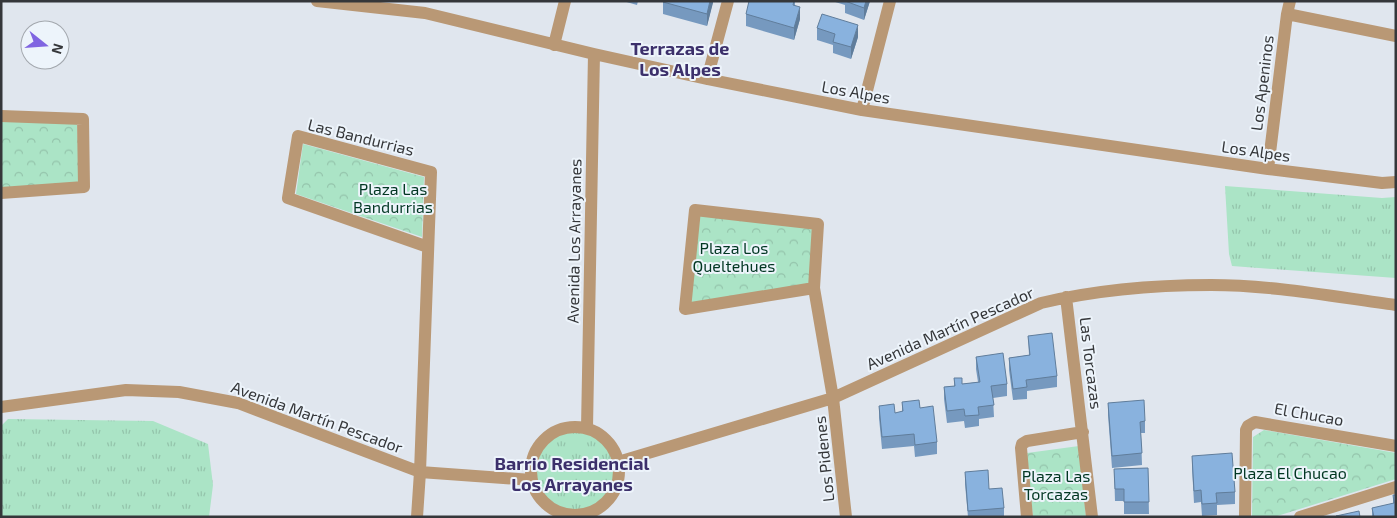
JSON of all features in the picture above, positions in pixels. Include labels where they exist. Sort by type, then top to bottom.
[{"type":"street","name":"Los Alpes","points":[[317,1],[424,13],[707,80],[862,110],[1268,169],[1382,184],[1396,182]]},
{"type":"street","points":[[554,44],[565,1]]},
{"type":"street","points":[[707,80],[728,1]]},
{"type":"street","points":[[862,110],[890,1]]},
{"type":"street","points":[[1288,7],[1396,36]]},
{"type":"street","name":"Los Apeninos","points":[[1268,169],[1288,7]]},
{"type":"street","name":"Avenida Los Arrayanes","points":[[587,428],[594,54]]},
{"type":"street","points":[[1,116],[83,119],[84,186],[1,193]]},
{"type":"street","name":"Las Bandurrias","points":[[417,517],[420,472],[431,172],[298,136],[288,198],[428,247]]},
{"type":"street","name":"Los Pidenes","points":[[814,288],[685,309],[695,210],[818,224],[814,288],[833,398],[846,517]]},
{"type":"street","name":"Avenida Martín Pescador","points":[[618,462],[833,398],[1041,303],[1066,297],[1108,290],[1211,285],[1282,290],[1396,304]]},
{"type":"street","name":"Las Torcazas","points":[[1066,297],[1092,517]]},
{"type":"street","name":"Avenida Martín Pescador","points":[[1,407],[117,391],[153,390],[179,392],[238,403],[420,472],[532,480]]},
{"type":"street","name":"El Chucao","points":[[1245,517],[1246,430],[1255,422],[1396,446]]},
{"type":"street","points":[[567,427],[587,428],[600,435],[612,448],[618,462],[618,479],[612,493],[603,505],[589,512],[570,516],[548,506],[538,494],[532,480],[531,466],[541,443],[553,433],[567,427]]},
{"type":"street","name":"Las Torcazas","points":[[1028,517],[1022,444],[1027,441],[1083,432]]},
{"type":"street","points":[[1300,517],[1396,487]]},
{"type":"green space","points":[[1,121],[77,124],[81,184],[1,188]]},
{"type":"green space","name":"Plaza Las Bandurrias","points":[[303,144],[424,177],[422,237],[296,194]]},
{"type":"green space","points":[[1225,186],[1382,198],[1396,197],[1396,278],[1232,266],[1229,254]]},
{"type":"green space","name":"Plaza Los Queltehues","points":[[698,213],[814,227],[811,286],[689,305]]},
{"type":"green space","points":[[8,419],[153,421],[208,444],[213,485],[209,517],[1,517],[1,426]]},
{"type":"green space","name":"Plaza El Chucao","points":[[1264,430],[1396,453],[1396,479],[1274,517],[1252,517],[1253,437]]},
{"type":"green space","points":[[575,431],[590,434],[603,443],[612,456],[615,471],[612,486],[603,499],[590,508],[575,511],[560,508],[547,499],[538,486],[535,471],[538,456],[547,443],[560,434]]},
{"type":"green space","name":"Plaza Las Torcazas","points":[[1079,446],[1086,517],[1033,517],[1027,453]]},
{"type":"building","points":[[663,1],[710,1],[707,14]]},
{"type":"building","points":[[749,1],[794,1],[793,5],[800,7],[794,28],[746,14]]},
{"type":"building","points":[[845,1],[866,1],[864,8]]},
{"type":"building","points":[[822,14],[858,25],[851,47],[833,42],[835,34],[817,28]]},
{"type":"building","points":[[1052,333],[1057,376],[1026,380],[1027,387],[1013,389],[1009,358],[1030,355],[1028,336]]},
{"type":"building","points":[[1003,353],[1007,384],[991,386],[994,405],[978,407],[979,415],[965,416],[964,409],[947,411],[944,387],[955,386],[954,378],[962,378],[962,384],[980,382],[976,357]]},
{"type":"building","points":[[919,400],[920,408],[933,406],[937,442],[915,445],[914,434],[882,437],[879,406],[894,404],[895,413],[903,411],[902,402]]},
{"type":"building","points":[[1144,400],[1145,421],[1140,422],[1142,453],[1112,456],[1108,403]]},
{"type":"building","points":[[1232,453],[1235,492],[1216,493],[1217,503],[1202,504],[1201,490],[1194,491],[1192,456]]},
{"type":"building","points":[[1148,468],[1149,502],[1124,502],[1124,489],[1115,489],[1114,469]]},
{"type":"building","points":[[988,470],[989,489],[1002,488],[1004,508],[968,511],[965,472]]},
{"type":"building","points":[[1393,495],[1396,495],[1396,517],[1374,517],[1372,508],[1394,503]]},
{"type":"building","points":[[1359,511],[1360,517],[1336,516]]},
{"type":"district","name":"Terrazas de Los Alpes","points":[[680,59]]},
{"type":"district","name":"Barrio Residencial Los Arrayanes","points":[[572,474]]}]
